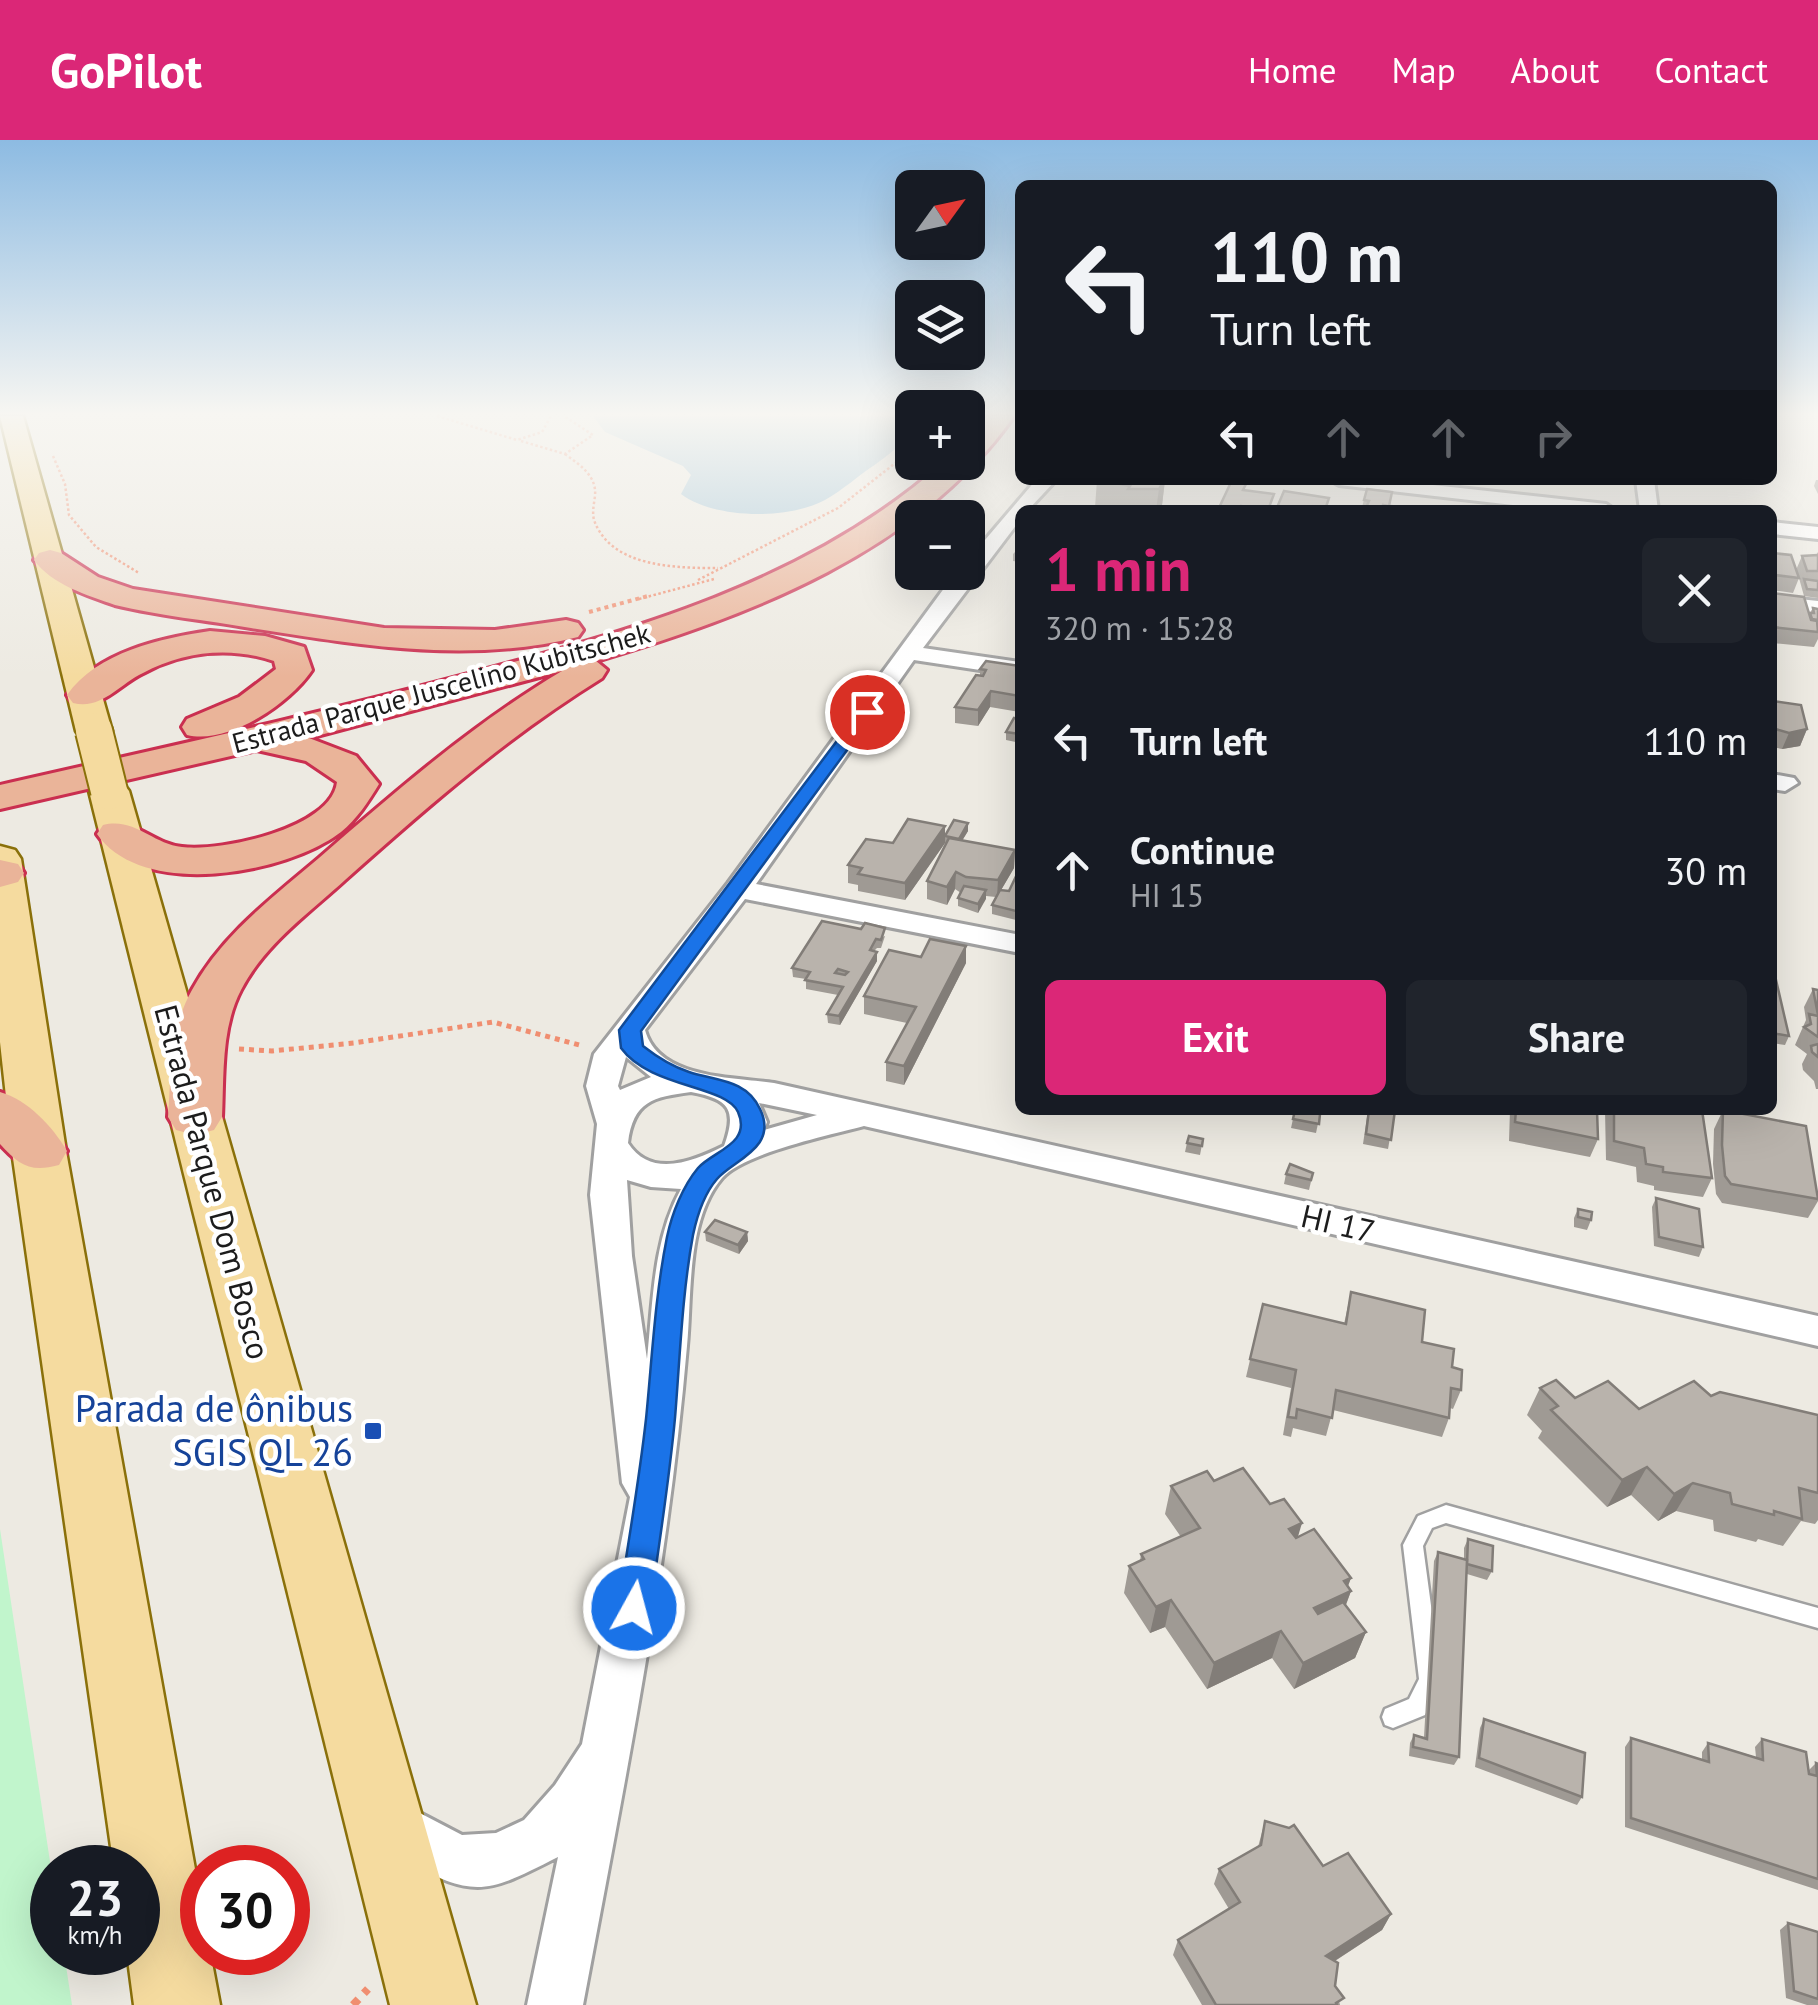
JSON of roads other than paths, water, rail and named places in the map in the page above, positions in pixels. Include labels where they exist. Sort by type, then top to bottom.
[{"type":"highway","name":"Estrada Parque Juscelino Kubitschek","points":[[0,771],[486,659],[736,569],[868,503]]},
{"type":"highway","name":"Estrada Parque Juscelino Kubitschek","points":[[0,797],[257,739],[534,668],[679,605],[762,591],[819,562],[915,503]]},
{"type":"highway","points":[[50,560],[86,584],[127,598],[384,638],[495,641],[597,618]]},
{"type":"highway","points":[[195,1117],[200,1048],[214,992],[245,948],[494,731],[543,697],[654,639],[679,605]]},
{"type":"highway","points":[[90,713],[119,667],[173,648],[252,643],[291,656],[294,670],[282,688],[258,704],[198,728]]},
{"type":"highway","points":[[114,812],[159,856],[198,860],[243,857],[291,843],[329,823],[350,803],[359,784],[348,766],[330,755],[257,739]]},
{"type":"main road","name":"Estrada Parque Dom Bosco","points":[[33,503],[433,2005]]},
{"type":"main road","points":[[0,869],[19,1131],[177,2005]]},
{"type":"street","points":[[985,550],[1015,513]]},
{"type":"street","points":[[1777,529],[1818,533]]},
{"type":"street","points":[[724,1163],[678,1178],[648,1174],[624,1163],[612,1133],[602,1086],[620,1042],[738,889],[954,590]]},
{"type":"street","points":[[1777,603],[1818,607]]},
{"type":"street","points":[[910,653],[1015,668]]},
{"type":"street","points":[[738,889],[1015,943]]},
{"type":"street","points":[[554,2005],[634,1608],[684,1214],[752,1133],[750,1112],[736,1094],[640,1057],[620,1042]]},
{"type":"street","points":[[648,1509],[632,1428],[613,1256],[608,1195],[612,1133],[624,1105],[641,1092],[700,1082]]},
{"type":"street","name":"HI 17","points":[[700,1082],[1818,1331]]},
{"type":"street","name":"HI 17","points":[[724,1163],[790,1134],[859,1116]]},
{"type":"street","points":[[382,1818],[458,1861],[498,1859],[542,1838],[573,1803],[609,1742]]},
{"type":"lane","points":[[1393,1717],[1418,1707],[1430,1680],[1413,1545],[1425,1522],[1446,1514],[1818,1618]]},
{"type":"water","points":[[698,503],[818,503],[792,511],[731,512]]},
{"type":"place","name":"Parada de ônibus SGIS QL 26","points":[[373,1431]]}]
